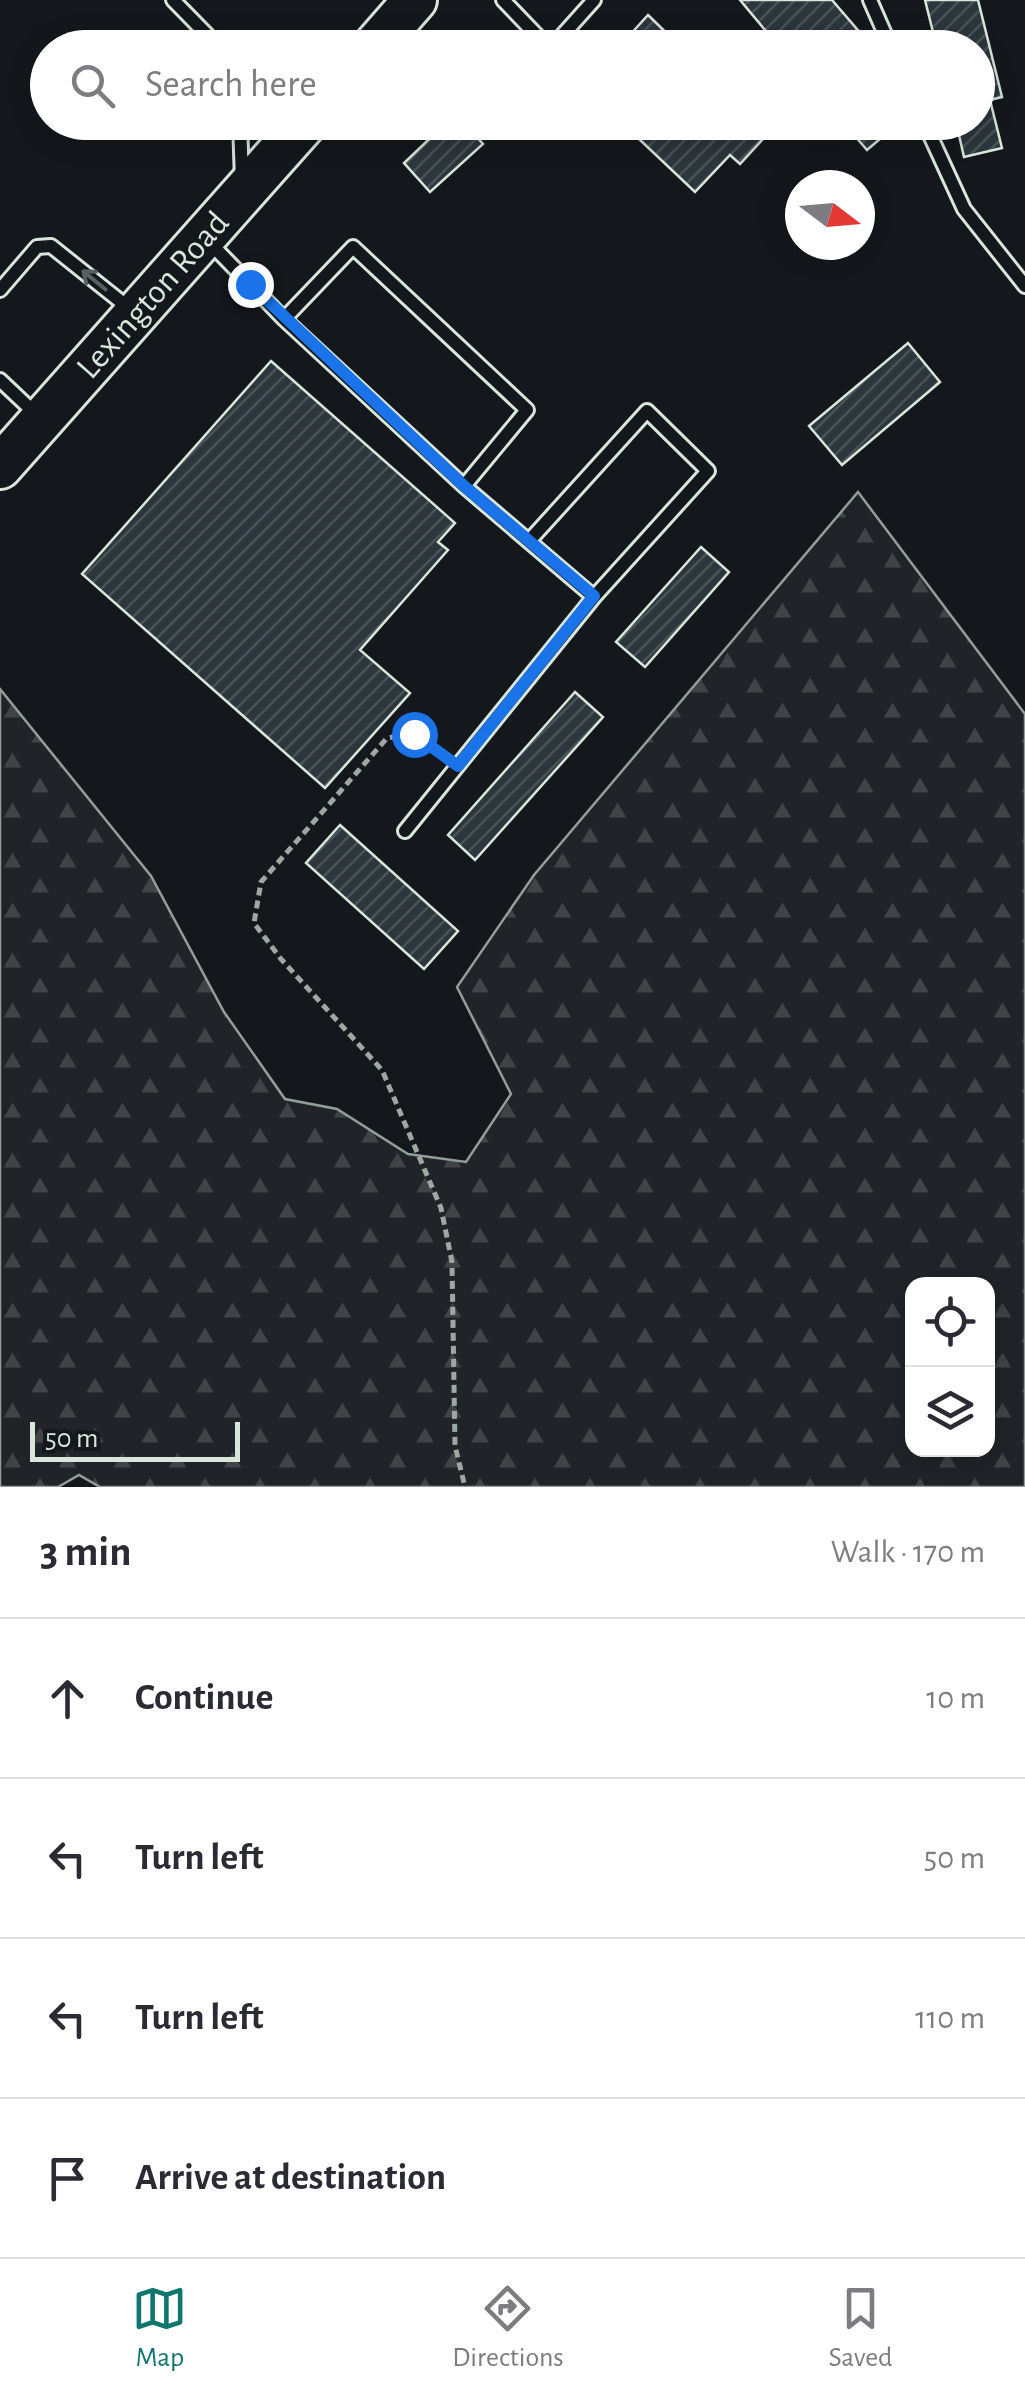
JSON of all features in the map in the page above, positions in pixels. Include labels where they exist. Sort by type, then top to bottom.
[{"type":"highway","points":[[389,30],[415,0]]},
{"type":"highway","name":"Lexington Road","points":[[0,467],[290,140]]},
{"type":"lane","points":[[173,0],[202,30]]},
{"type":"lane","points":[[502,0],[532,30]]},
{"type":"lane","points":[[566,30],[594,0]]},
{"type":"lane","points":[[870,0],[883,30]]},
{"type":"lane","points":[[240,140],[242,195]]},
{"type":"lane","points":[[932,140],[964,208],[1025,286]]},
{"type":"lane","points":[[204,238],[284,319],[464,486],[594,596]]},
{"type":"lane","points":[[0,290],[37,247],[51,246],[136,314]]},
{"type":"lane","points":[[284,319],[352,247],[367,260],[527,410],[464,486]]},
{"type":"lane","points":[[0,380],[42,420]]},
{"type":"lane","points":[[405,831],[594,596],[708,471],[647,411],[529,541]]},
{"type":"path","points":[[458,766],[414,734],[387,738],[261,882],[254,922],[281,958],[382,1070],[441,1208],[452,1262],[455,1446],[465,1487]]},
{"type":"green space","points":[[858,492],[1025,714],[1025,1487],[100,1487],[79,1475],[58,1487],[0,1487],[0,689],[151,876],[224,1012],[285,1099],[337,1109],[408,1154],[466,1162],[511,1094],[457,987],[534,875]]},
{"type":"building","points":[[740,0],[832,0],[858,30],[765,30]]},
{"type":"building","points":[[925,0],[978,0],[985,30],[932,30]]},
{"type":"building","points":[[648,15],[663,30],[634,30]]},
{"type":"building","points":[[995,69],[1002,97],[995,99]]},
{"type":"building","points":[[995,120],[1002,148],[964,157],[960,140],[995,140]]},
{"type":"building","points":[[428,140],[479,140],[483,144],[430,192],[404,163]]},
{"type":"building","points":[[640,140],[762,140],[740,164],[730,155],[695,192]]},
{"type":"building","points":[[858,140],[879,140],[867,150]]},
{"type":"building","points":[[908,343],[940,382],[842,465],[809,426]]},
{"type":"building","points":[[271,361],[455,523],[438,542],[448,550],[360,650],[410,693],[325,788],[82,574]]},
{"type":"building","points":[[701,547],[729,572],[645,667],[616,642]]},
{"type":"building","points":[[575,692],[603,717],[475,860],[448,835]]},
{"type":"building","points":[[340,825],[458,931],[424,969],[306,863]]},
{"type":"route","points":[[250,284],[464,486],[594,596],[458,766],[414,734]]}]
